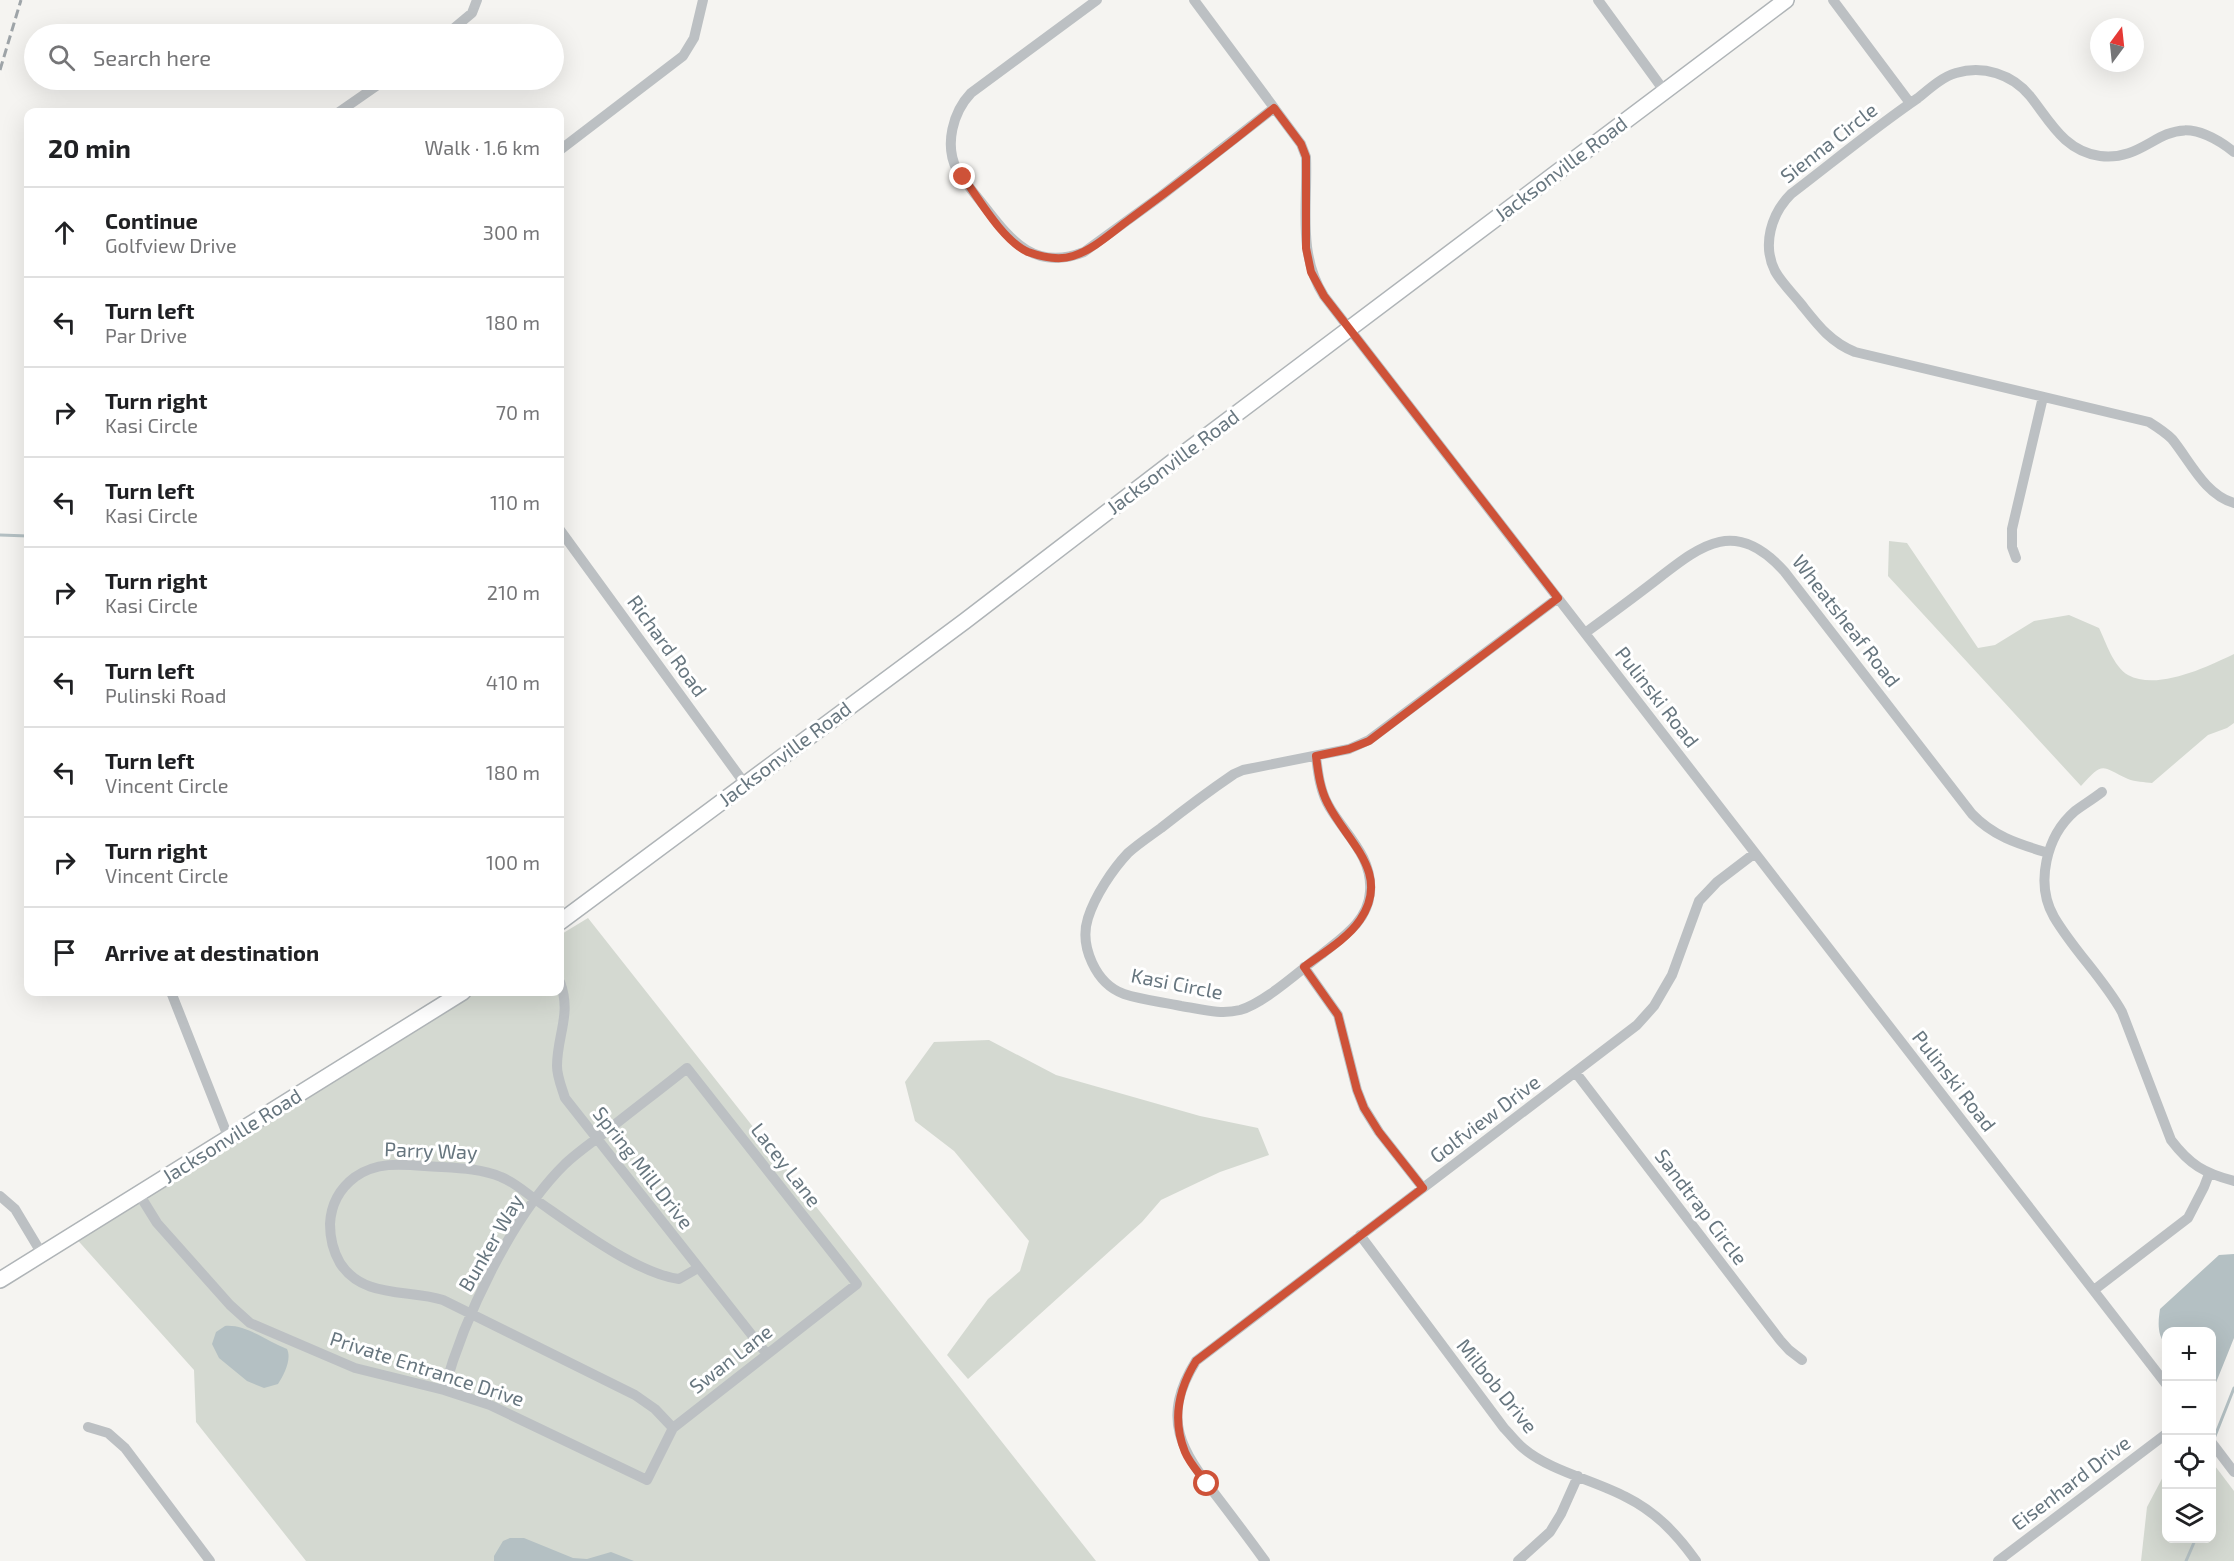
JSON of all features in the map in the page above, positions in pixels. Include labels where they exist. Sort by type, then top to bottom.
[{"type":"main road","name":"Jacksonville Road","points":[[564,919],[965,621],[1786,0]]},
{"type":"main road","name":"Jacksonville Road","points":[[0,1280],[457,996]]},
{"type":"street","points":[[459,24],[472,13],[477,0]]},
{"type":"street","points":[[564,147],[683,56],[697,30],[703,0]]},
{"type":"street","points":[[1097,0],[971,93],[957,114],[953,125],[951,146],[959,172],[1007,236],[1018,246],[1052,258],[1071,257],[1084,252],[1161,196],[1274,108]]},
{"type":"street","name":"Pulinski Road","points":[[1194,0],[1301,144],[1306,157],[1306,248],[1311,272],[1324,296],[2164,1381]]},
{"type":"street","points":[[1598,0],[1665,92]]},
{"type":"street","points":[[1833,0],[1910,103]]},
{"type":"street","name":"Sienna Circle","points":[[2234,152],[2210,136],[2175,130],[2122,155],[2099,156],[2080,150],[2063,140],[2019,85],[2004,75],[1974,71],[1956,73],[1910,103],[1784,201],[1774,217],[1769,238],[1771,260],[1776,272],[1829,338],[1846,349],[2149,422],[2171,438],[2217,495],[2234,503]]},
{"type":"street","points":[[345,108],[371,90]]},
{"type":"street","points":[[2016,558],[2012,548],[2012,529],[2043,397]]},
{"type":"street","name":"Richard Road","points":[[564,535],[745,784]]},
{"type":"street","name":"Wheatsheaf Road","points":[[1585,633],[1696,550],[1728,540],[1751,544],[1772,557],[1784,571],[1984,827],[2003,838],[2048,853]]},
{"type":"street","name":"Kasi Circle","points":[[1316,756],[1319,777],[1329,807],[1366,862],[1370,893],[1368,903],[1360,920],[1348,934],[1249,1007],[1227,1012],[1146,999],[1117,991],[1108,985],[1095,968],[1087,949],[1088,916],[1098,897],[1129,853],[1234,774],[1243,770],[1349,749],[1369,741],[1558,598]]},
{"type":"street","points":[[2102,792],[2068,819],[2048,853],[2045,875],[2046,891],[2053,915],[2115,998],[2171,1140],[2190,1162],[2209,1174],[2234,1181]]},
{"type":"street","name":"Golfview Drive","points":[[1265,1561],[1185,1452],[1177,1415],[1184,1383],[1196,1361],[1637,1025],[1654,1006],[1672,975],[1699,901],[1717,882],[1755,853]]},
{"type":"street","points":[[1304,967],[1338,1015],[1357,1090],[1364,1108],[1379,1132],[1423,1188]]},
{"type":"street","name":"Spring Mill Drive","points":[[564,992],[565,1014],[557,1066],[566,1098],[766,1353]]},
{"type":"street","points":[[173,996],[229,1139]]},
{"type":"street","name":"Bunker Way","points":[[444,1390],[455,1352],[471,1314],[506,1245],[536,1200],[566,1163],[687,1068]]},
{"type":"street","name":"Lacey Lane","points":[[687,1068],[857,1284]]},
{"type":"street","name":"Sandtrap Circle","points":[[1576,1073],[1780,1340],[1802,1359]]},
{"type":"street","name":"Parry Way","points":[[673,1428],[655,1409],[635,1395],[471,1314],[429,1296],[368,1287],[343,1268],[332,1246],[330,1226],[336,1199],[342,1189],[362,1172],[373,1167],[391,1164],[488,1172],[505,1178],[598,1243],[656,1273],[679,1279],[698,1268]]},
{"type":"street","points":[[2094,1290],[2188,1218],[2209,1174]]},
{"type":"street","name":"Private Entrance Drive","points":[[140,1194],[158,1222],[230,1305],[250,1323],[355,1368],[444,1390],[490,1405],[647,1480]]},
{"type":"street","points":[[0,1196],[15,1209],[42,1254]]},
{"type":"street","name":"Milbob Drive","points":[[1360,1235],[1504,1428],[1522,1448],[1532,1455],[1627,1497],[1652,1512],[1676,1534],[1696,1561]]},
{"type":"street","name":"Swan Lane","points":[[647,1480],[673,1428],[857,1284]]},
{"type":"street","points":[[88,1427],[108,1433],[125,1448],[210,1561]]},
{"type":"street","name":"Eisenhard Drive","points":[[1998,1561],[2165,1435]]},
{"type":"street","points":[[2216,1449],[2234,1472]]},
{"type":"street","points":[[1518,1561],[1550,1532],[1578,1476]]},
{"type":"shaded area","points":[[1889,541],[1907,543],[1978,648],[1995,645],[2034,621],[2069,615],[2099,628],[2118,666],[2128,675],[2140,679],[2167,679],[2196,671],[2234,654],[2234,723],[2208,735],[2152,783],[2131,780],[2103,768],[2094,773],[2081,786],[1888,576]]},
{"type":"shaded area","points":[[588,918],[1096,1561],[306,1561],[196,1422],[194,1370],[73,1235],[461,996],[564,996],[564,933]]},
{"type":"shaded area","points":[[989,1040],[1056,1075],[1200,1116],[1258,1128],[1269,1155],[1220,1172],[1161,1200],[1142,1222],[968,1379],[947,1355],[988,1299],[1020,1271],[1029,1241],[954,1151],[915,1121],[905,1082],[934,1042]]},
{"type":"shaded area","points":[[2234,1254],[2234,1338],[2216,1383],[2216,1327],[2162,1327],[2162,1338],[2159,1323],[2160,1309],[2219,1255]]},
{"type":"shaded area","points":[[225,1326],[241,1328],[287,1349],[288,1362],[278,1384],[264,1388],[247,1381],[219,1358],[212,1344],[216,1332]]},
{"type":"shaded area","points":[[2216,1467],[2234,1491],[2234,1561],[2141,1561],[2147,1507],[2162,1479],[2162,1543],[2216,1543]]},
{"type":"shaded area","points":[[510,1538],[524,1538],[573,1558],[587,1559],[611,1552],[634,1561],[494,1561],[494,1556],[503,1541]]},
{"type":"waterway","points":[[0,535],[24,536]]},
{"type":"waterway","points":[[2215,1435],[2234,1388]]},
{"type":"waterway","points":[[2186,1561],[2194,1543]]},
{"type":"railway","points":[[0,70],[21,0]]},
{"type":"route","points":[[963,177],[1007,236],[1018,246],[1041,256],[1071,257],[1084,252],[1161,196],[1274,108],[1301,144],[1306,157],[1306,248],[1316,284],[1371,359],[1558,598],[1369,741],[1349,749],[1316,756],[1319,777],[1329,807],[1366,862],[1370,893],[1360,920],[1348,934],[1304,967],[1335,1008],[1348,1061],[1369,1118],[1416,1182],[1423,1188],[1196,1361],[1184,1383],[1177,1415],[1185,1452],[1207,1484]]}]
